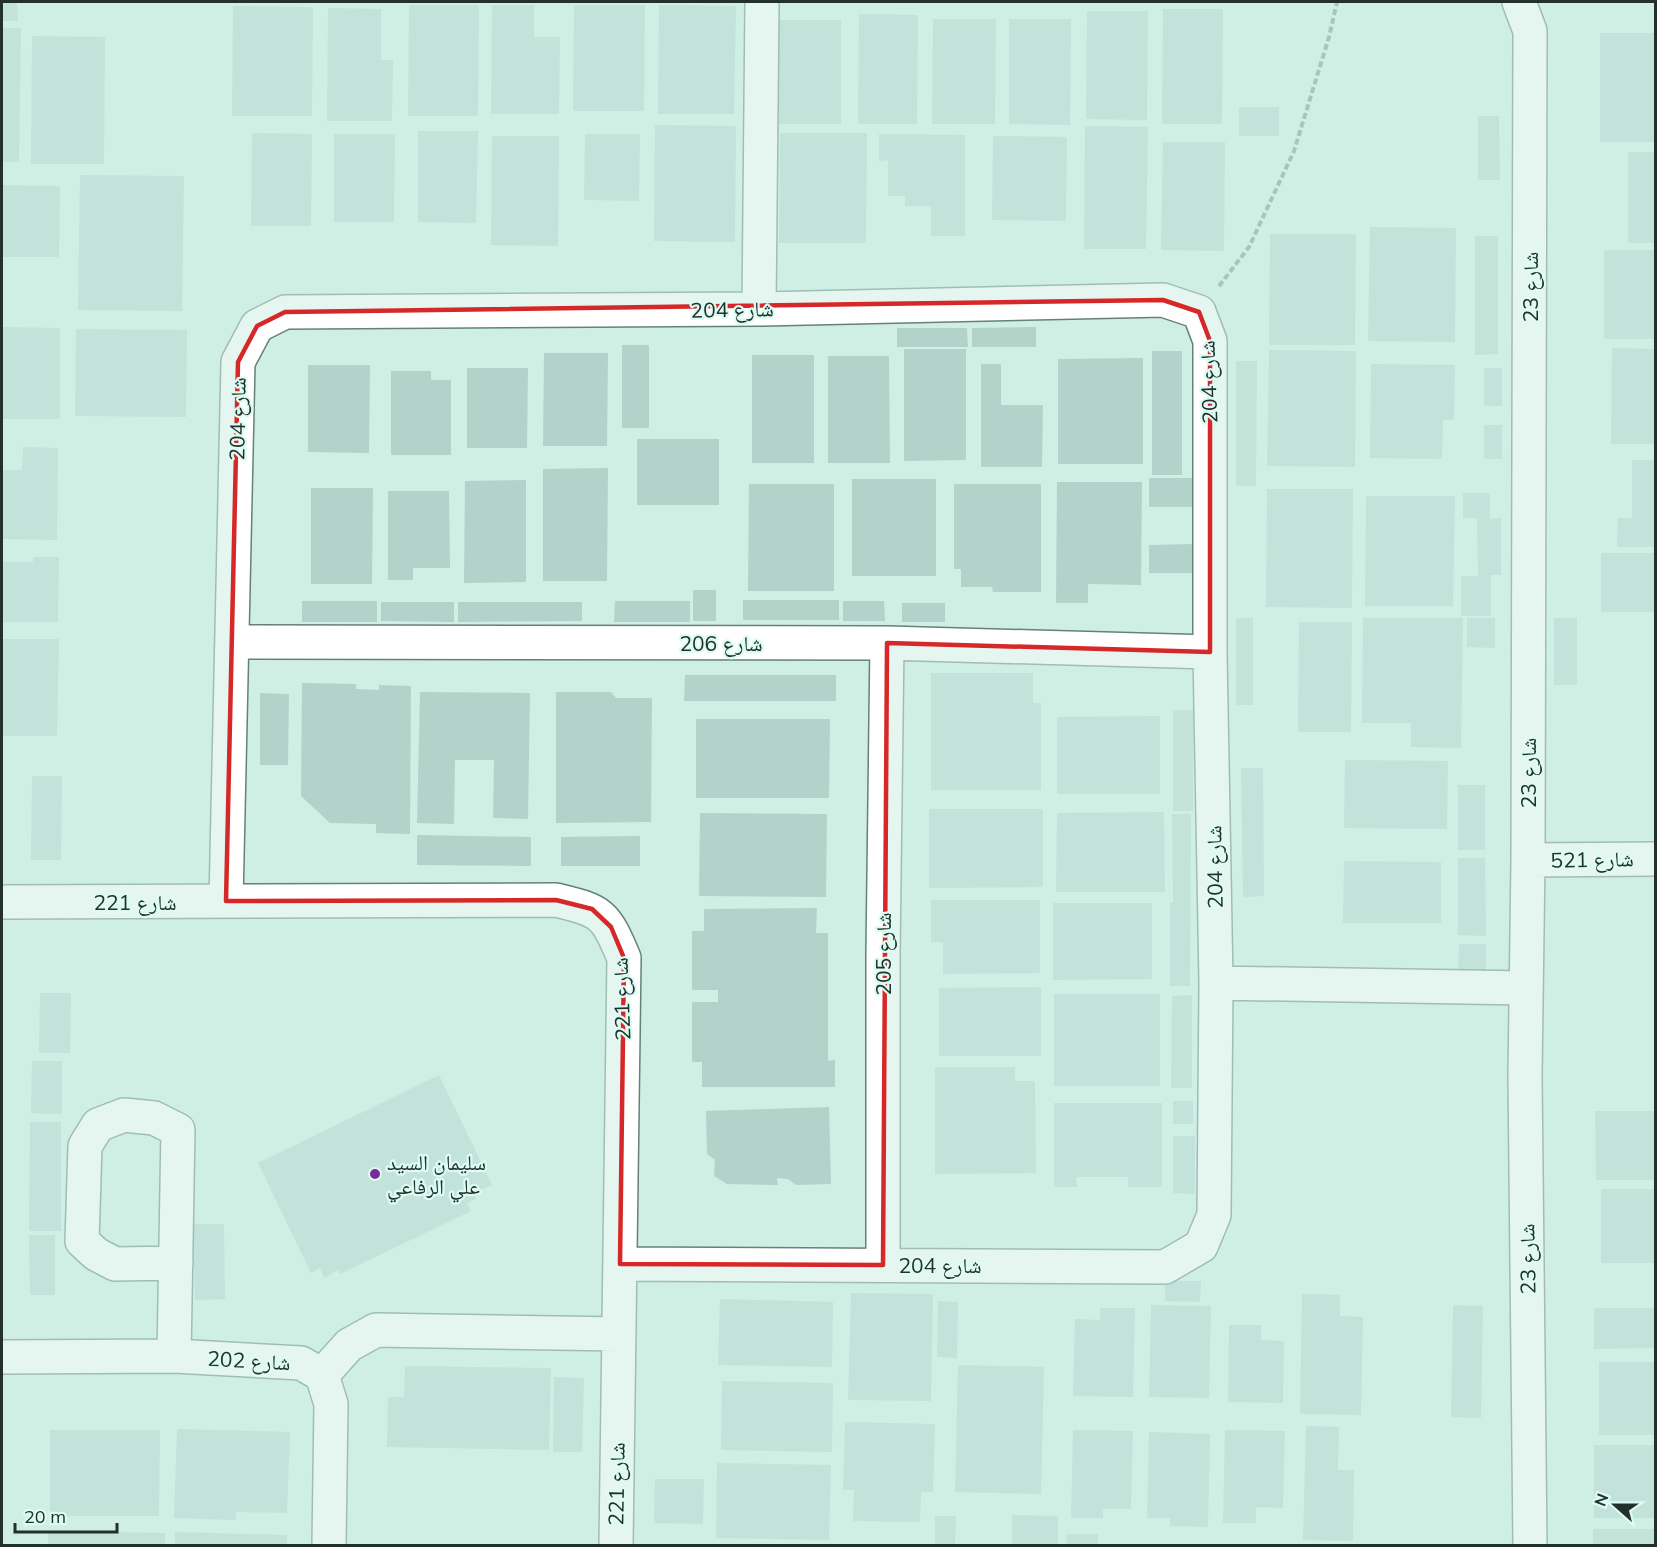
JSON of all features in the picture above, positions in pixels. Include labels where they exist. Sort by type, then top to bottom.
[{"type":"street","points":[[759,309],[762,2]]},
{"type":"street","name":"شارع 23","points":[[1519,2],[1530,31],[1528,860],[1525,1087],[1530,1545]]},
{"type":"street","name":"شارع 204","points":[[226,901],[238,362],[258,326],[285,312],[759,309],[1163,300],[1199,312],[1210,341],[1210,652],[1216,984],[1214,1215],[1201,1246],[1165,1267],[620,1264]]},
{"type":"street","name":"شارع 206","points":[[232,642],[887,643],[1210,652]]},
{"type":"street","name":"شارع 205","points":[[883,1265],[883,967],[887,643]]},
{"type":"street","name":"شارع 521","points":[[1528,860],[1656,858]]},
{"type":"street","name":"شارع 221","points":[[2,902],[556,900],[592,909],[611,927],[624,957],[616,1545]]},
{"type":"street","points":[[1216,984],[1526,988]]},
{"type":"street","points":[[174,1356],[176,1263],[178,1130],[154,1118],[124,1115],[98,1125],[85,1146],[82,1241],[96,1254],[115,1264],[176,1263]]},
{"type":"street","points":[[329,1545],[331,1404],[322,1375],[349,1345],[376,1330],[618,1334]]},
{"type":"street","name":"شارع 202","points":[[2,1357],[174,1356],[300,1363],[322,1375]]},
{"type":"path","points":[[1199,312],[1249,247],[1294,151],[1329,38],[1337,2]]},
{"type":"highlighted area","points":[[1163,300],[1199,312],[1210,341],[1210,652],[887,643],[883,1265],[620,1264],[624,958],[611,927],[592,909],[556,900],[226,901],[238,362],[257,326],[285,312]]},
{"type":"building","points":[[2,2],[17,2],[18,21],[2,21]]},
{"type":"building","points":[[409,5],[479,5],[478,116],[408,116]]},
{"type":"building","points":[[492,5],[534,5],[534,37],[560,37],[559,114],[491,114]]},
{"type":"building","points":[[574,5],[645,5],[644,111],[573,111]]},
{"type":"building","points":[[659,5],[736,6],[734,114],[658,114]]},
{"type":"building","points":[[233,6],[313,7],[312,116],[232,116]]},
{"type":"building","points":[[328,8],[381,9],[381,60],[393,60],[392,121],[327,121]]},
{"type":"building","points":[[1163,9],[1223,9],[1222,124],[1162,124]]},
{"type":"building","points":[[1087,11],[1148,11],[1147,120],[1086,119]]},
{"type":"building","points":[[859,14],[918,15],[917,124],[858,124]]},
{"type":"building","points":[[933,19],[996,19],[995,124],[932,124]]},
{"type":"building","points":[[1009,19],[1071,19],[1070,125],[1009,124]]},
{"type":"building","points":[[779,20],[841,20],[841,124],[778,124]]},
{"type":"building","points":[[2,28],[21,28],[19,162],[2,162]]},
{"type":"building","points":[[1600,33],[1656,33],[1656,142],[1600,142]]},
{"type":"building","points":[[32,36],[105,37],[104,164],[31,164]]},
{"type":"building","points":[[1239,107],[1279,107],[1279,136],[1239,136]]},
{"type":"building","points":[[1478,116],[1499,116],[1500,180],[1478,180]]},
{"type":"building","points":[[655,125],[736,126],[735,242],[654,241]]},
{"type":"building","points":[[1085,126],[1148,127],[1146,249],[1084,249]]},
{"type":"building","points":[[418,131],[478,131],[476,223],[418,222]]},
{"type":"building","points":[[252,133],[312,134],[311,226],[251,226]]},
{"type":"building","points":[[780,133],[867,133],[866,243],[779,243]]},
{"type":"building","points":[[334,134],[395,134],[394,222],[334,222]]},
{"type":"building","points":[[585,134],[640,134],[639,201],[584,200]]},
{"type":"building","points":[[879,134],[965,135],[965,236],[931,236],[931,206],[905,206],[905,196],[888,196],[888,160],[879,161]]},
{"type":"building","points":[[492,136],[559,136],[558,246],[491,245]]},
{"type":"building","points":[[993,136],[1067,137],[1066,221],[992,220]]},
{"type":"building","points":[[1163,142],[1225,142],[1224,251],[1161,250]]},
{"type":"building","points":[[1628,152],[1656,152],[1656,243],[1628,243]]},
{"type":"building","points":[[80,175],[184,176],[182,311],[78,310]]},
{"type":"building","points":[[2,185],[60,186],[59,257],[2,257]]},
{"type":"building","points":[[1370,227],[1456,228],[1455,342],[1368,341]]},
{"type":"building","points":[[1270,234],[1356,234],[1355,345],[1269,345]]},
{"type":"building","points":[[1475,236],[1498,236],[1498,354],[1475,355]]},
{"type":"building","points":[[1604,250],[1656,250],[1656,339],[1604,339]]},
{"type":"building","points":[[2,327],[60,328],[60,419],[2,419]]},
{"type":"building","points":[[1036,327],[1036,347],[972,347],[972,328]]},
{"type":"building","points":[[897,328],[967,328],[968,347],[897,347]]},
{"type":"building","points":[[76,329],[187,330],[186,417],[75,416]]},
{"type":"building","points":[[622,345],[649,345],[649,428],[622,428]]},
{"type":"building","points":[[1612,348],[1656,349],[1656,444],[1611,444]]},
{"type":"building","points":[[904,349],[966,349],[966,460],[904,461]]},
{"type":"building","points":[[1269,350],[1356,351],[1355,467],[1267,466]]},
{"type":"building","points":[[1152,351],[1182,351],[1182,475],[1152,475]]},
{"type":"building","points":[[544,353],[608,353],[607,446],[543,446]]},
{"type":"building","points":[[752,355],[814,355],[814,463],[752,463]]},
{"type":"building","points":[[828,356],[889,356],[890,463],[828,463]]},
{"type":"building","points":[[1143,358],[1143,464],[1058,464],[1058,359]]},
{"type":"building","points":[[1236,361],[1257,361],[1256,486],[1236,486]]},
{"type":"building","points":[[981,364],[1001,364],[1001,405],[1043,405],[1042,467],[981,467]]},
{"type":"building","points":[[1371,364],[1455,365],[1454,420],[1443,420],[1442,459],[1370,458]]},
{"type":"building","points":[[308,365],[370,365],[369,453],[308,452]]},
{"type":"building","points":[[467,368],[528,368],[527,448],[467,448]]},
{"type":"building","points":[[1484,368],[1502,368],[1502,406],[1484,406]]},
{"type":"building","points":[[391,371],[431,371],[431,380],[451,380],[451,455],[391,455]]},
{"type":"building","points":[[1484,425],[1502,425],[1502,459],[1484,459]]},
{"type":"building","points":[[637,439],[719,439],[719,505],[637,505]]},
{"type":"building","points":[[23,447],[58,448],[57,540],[2,539],[2,470],[22,470]]},
{"type":"building","points":[[1632,460],[1656,460],[1656,547],[1617,547],[1618,518],[1632,518]]},
{"type":"building","points":[[608,468],[607,581],[543,581],[543,469]]},
{"type":"building","points":[[1149,478],[1195,478],[1195,507],[1149,507]]},
{"type":"building","points":[[852,479],[936,479],[936,576],[852,576]]},
{"type":"building","points":[[526,480],[526,582],[464,583],[465,481]]},
{"type":"building","points":[[1057,482],[1142,482],[1141,585],[1088,584],[1088,603],[1056,603]]},
{"type":"building","points":[[749,484],[834,484],[834,591],[748,591]]},
{"type":"building","points":[[954,484],[1041,484],[1041,592],[993,592],[992,587],[961,587],[961,569],[954,569]]},
{"type":"building","points":[[311,488],[373,488],[372,584],[311,584]]},
{"type":"building","points":[[1267,489],[1353,489],[1352,608],[1266,607]]},
{"type":"building","points":[[388,491],[449,491],[450,568],[413,568],[413,580],[388,580]]},
{"type":"building","points":[[1463,493],[1490,493],[1490,519],[1501,518],[1501,575],[1491,575],[1491,616],[1461,616],[1461,576],[1478,576],[1477,518],[1463,518]]},
{"type":"building","points":[[1366,496],[1455,496],[1453,606],[1365,606]]},
{"type":"building","points":[[1194,544],[1194,573],[1149,573],[1149,545]]},
{"type":"building","points":[[1601,553],[1656,553],[1656,612],[1601,612]]},
{"type":"building","points":[[33,557],[59,557],[58,622],[2,622],[2,562],[33,562]]},
{"type":"building","points":[[693,590],[716,590],[716,621],[693,621]]},
{"type":"building","points":[[743,600],[839,600],[839,620],[743,620]]},
{"type":"building","points":[[302,601],[377,601],[377,622],[302,622]]},
{"type":"building","points":[[615,601],[690,601],[690,622],[614,622]]},
{"type":"building","points":[[843,601],[884,601],[885,621],[843,621]]},
{"type":"building","points":[[381,602],[454,602],[454,622],[381,621]]},
{"type":"building","points":[[458,602],[582,602],[582,621],[458,622]]},
{"type":"building","points":[[902,603],[945,603],[945,622],[902,622]]},
{"type":"building","points":[[1236,618],[1253,618],[1253,705],[1236,705]]},
{"type":"building","points":[[1363,618],[1463,618],[1461,748],[1411,747],[1411,723],[1362,723]]},
{"type":"building","points":[[1467,618],[1495,618],[1495,648],[1467,647]]},
{"type":"building","points":[[1554,618],[1577,618],[1577,685],[1554,685]]},
{"type":"building","points":[[1299,622],[1352,622],[1351,732],[1298,732]]},
{"type":"building","points":[[2,639],[59,639],[57,736],[2,736]]},
{"type":"building","points":[[931,673],[1033,673],[1033,703],[1041,703],[1041,790],[931,790]]},
{"type":"building","points":[[685,675],[836,675],[836,701],[684,701]]},
{"type":"building","points":[[302,683],[356,684],[356,689],[379,690],[379,685],[411,686],[410,834],[376,833],[376,824],[330,823],[301,796]]},
{"type":"building","points":[[420,692],[530,693],[528,819],[493,818],[494,760],[455,760],[454,824],[417,823]]},
{"type":"building","points":[[556,692],[611,692],[616,698],[652,698],[651,822],[556,823]]},
{"type":"building","points":[[260,693],[289,694],[288,765],[260,765]]},
{"type":"building","points":[[1173,710],[1193,710],[1193,811],[1173,811]]},
{"type":"building","points":[[1160,716],[1160,794],[1057,794],[1057,717]]},
{"type":"building","points":[[696,719],[830,719],[829,798],[696,798]]},
{"type":"building","points":[[1345,760],[1448,761],[1447,829],[1344,828]]},
{"type":"building","points":[[1241,768],[1263,768],[1264,896],[1243,897]]},
{"type":"building","points":[[32,776],[62,776],[61,860],[31,860]]},
{"type":"building","points":[[1458,785],[1485,785],[1485,850],[1458,850]]},
{"type":"building","points":[[929,809],[1043,809],[1043,887],[929,888]]},
{"type":"building","points":[[1164,812],[1165,892],[1056,892],[1057,813]]},
{"type":"building","points":[[700,813],[827,814],[826,897],[699,896]]},
{"type":"building","points":[[1172,814],[1191,814],[1190,986],[1170,986],[1170,903],[1173,903]]},
{"type":"building","points":[[417,835],[531,837],[531,866],[417,865]]},
{"type":"building","points":[[640,836],[640,866],[561,866],[561,837]]},
{"type":"building","points":[[1458,858],[1485,858],[1486,936],[1458,935]]},
{"type":"building","points":[[1344,861],[1441,862],[1441,923],[1343,923]]},
{"type":"building","points":[[931,900],[1040,900],[1040,973],[943,974],[943,942],[931,942]]},
{"type":"building","points":[[1053,903],[1152,903],[1152,979],[1053,980]]},
{"type":"building","points":[[817,908],[816,933],[828,933],[828,1061],[835,1060],[835,1087],[702,1087],[702,1062],[692,1062],[692,1002],[718,1002],[718,990],[692,990],[692,931],[704,931],[704,909]]},
{"type":"building","points":[[1459,944],[1486,944],[1486,975],[1458,975]]},
{"type":"building","points":[[1041,987],[1041,1056],[939,1056],[939,988]]},
{"type":"building","points":[[40,993],[71,993],[70,1053],[39,1053]]},
{"type":"building","points":[[1054,994],[1160,994],[1160,1086],[1054,1086]]},
{"type":"building","points":[[1192,995],[1192,1088],[1171,1088],[1172,996]]},
{"type":"building","points":[[32,1061],[62,1061],[62,1114],[31,1113]]},
{"type":"building","points":[[935,1067],[1015,1067],[1015,1081],[1035,1081],[1036,1173],[935,1174]]},
{"type":"building","name":"سليمان السيد علي الرفاعي","points":[[439,1075],[492,1185],[474,1193],[476,1199],[467,1203],[471,1211],[340,1274],[338,1270],[324,1278],[320,1268],[311,1273],[258,1163]]},
{"type":"building","points":[[1173,1101],[1193,1101],[1193,1124],[1173,1124]]},
{"type":"building","points":[[1054,1103],[1162,1103],[1162,1187],[1128,1187],[1128,1177],[1076,1177],[1077,1187],[1054,1187]]},
{"type":"building","points":[[829,1107],[831,1184],[796,1185],[788,1179],[777,1178],[778,1185],[727,1184],[714,1176],[715,1160],[707,1154],[706,1111]]},
{"type":"building","points":[[1595,1111],[1656,1111],[1656,1180],[1596,1180]]},
{"type":"building","points":[[30,1122],[61,1122],[61,1231],[29,1231]]},
{"type":"building","points":[[1173,1136],[1195,1136],[1195,1194],[1173,1193]]},
{"type":"building","points":[[1601,1189],[1656,1189],[1656,1263],[1601,1263]]},
{"type":"building","points":[[193,1224],[224,1224],[225,1299],[195,1300]]},
{"type":"building","points":[[29,1235],[55,1235],[55,1295],[30,1295]]},
{"type":"building","points":[[1165,1281],[1201,1281],[1200,1302],[1165,1301]]},
{"type":"building","points":[[851,1293],[933,1294],[931,1401],[848,1400]]},
{"type":"building","points":[[1302,1294],[1340,1295],[1340,1316],[1363,1317],[1361,1415],[1300,1414]]},
{"type":"building","points":[[720,1299],[833,1302],[832,1367],[718,1365]]},
{"type":"building","points":[[938,1301],[958,1302],[957,1358],[937,1357]]},
{"type":"building","points":[[1151,1305],[1211,1306],[1209,1398],[1149,1397]]},
{"type":"building","points":[[1453,1305],[1483,1306],[1481,1418],[1451,1417]]},
{"type":"building","points":[[1100,1308],[1135,1308],[1133,1397],[1073,1396],[1075,1319],[1100,1320]]},
{"type":"building","points":[[1594,1308],[1656,1308],[1656,1348],[1594,1349]]},
{"type":"building","points":[[1229,1325],[1261,1325],[1261,1340],[1284,1341],[1283,1403],[1228,1402]]},
{"type":"building","points":[[1599,1362],[1656,1362],[1656,1435],[1599,1435]]},
{"type":"building","points":[[958,1365],[1044,1367],[1041,1494],[955,1492]]},
{"type":"building","points":[[405,1366],[551,1368],[549,1450],[387,1447],[388,1397],[404,1397]]},
{"type":"building","points":[[554,1377],[584,1378],[582,1452],[553,1452]]},
{"type":"building","points":[[722,1381],[833,1383],[832,1452],[721,1450]]},
{"type":"building","points":[[845,1422],[935,1424],[933,1492],[921,1492],[920,1522],[853,1521],[854,1490],[843,1490]]},
{"type":"building","points":[[1306,1426],[1339,1427],[1338,1470],[1354,1470],[1353,1541],[1303,1540]]},
{"type":"building","points":[[177,1429],[290,1432],[287,1513],[236,1512],[236,1520],[174,1518]]},
{"type":"building","points":[[50,1430],[160,1430],[159,1516],[50,1516]]},
{"type":"building","points":[[1073,1430],[1133,1431],[1131,1509],[1103,1509],[1103,1518],[1071,1518]]},
{"type":"building","points":[[1225,1430],[1285,1431],[1283,1508],[1256,1507],[1256,1523],[1223,1523]]},
{"type":"building","points":[[1149,1432],[1210,1434],[1208,1527],[1170,1526],[1170,1518],[1147,1518]]},
{"type":"building","points":[[1594,1445],[1656,1445],[1656,1518],[1594,1518]]},
{"type":"building","points":[[717,1463],[831,1465],[829,1540],[716,1538]]},
{"type":"building","points":[[655,1479],[704,1479],[703,1524],[654,1523]]},
{"type":"building","points":[[1012,1515],[1058,1516],[1058,1545],[1012,1545]]},
{"type":"building","points":[[935,1516],[956,1516],[955,1545],[935,1545]]},
{"type":"building","points":[[1593,1529],[1656,1529],[1656,1545],[1593,1545]]},
{"type":"building","points":[[48,1531],[165,1533],[165,1545],[48,1545]]},
{"type":"building","points":[[175,1532],[287,1535],[287,1545],[175,1545]]},
{"type":"building","points":[[1067,1534],[1098,1534],[1098,1545],[1066,1545]]},
{"type":"place","name":"سليمان السيد علي الرفاعي","points":[[375,1174]]}]
